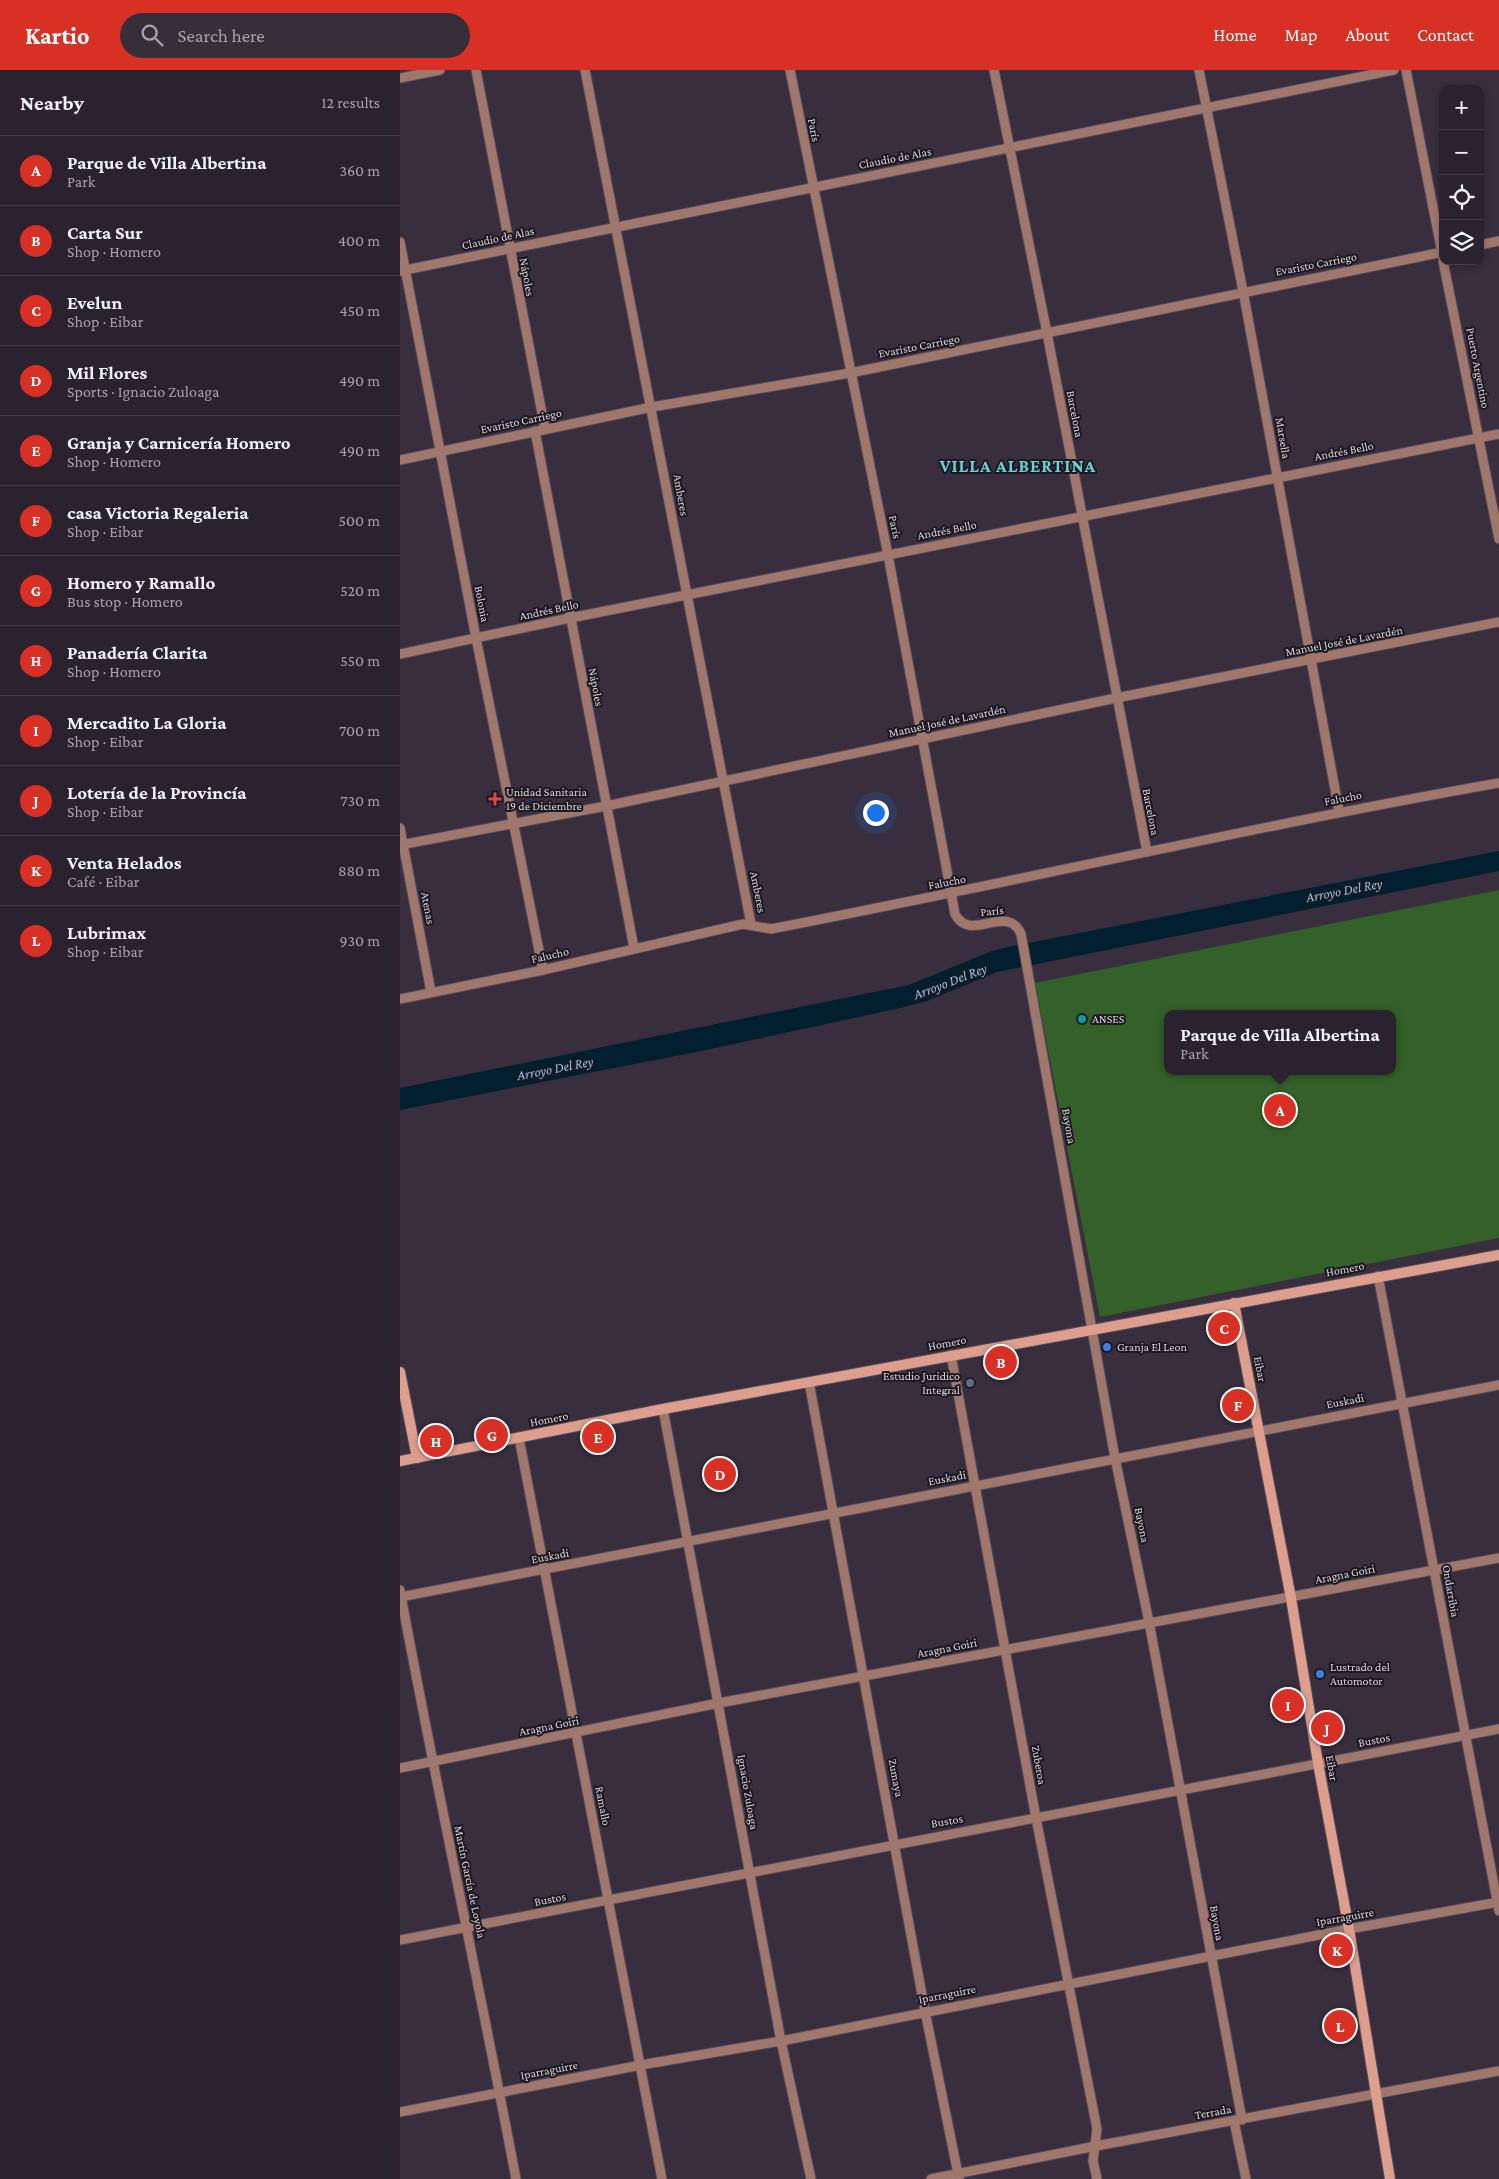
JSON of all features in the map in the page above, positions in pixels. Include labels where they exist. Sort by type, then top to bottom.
[{"type":"main road","name":"Homero","points":[[400,1461],[663,1409],[1094,1328],[1499,1255]]},
{"type":"main road","name":"Eibar","points":[[1234,1303],[1291,1598],[1318,1763],[1350,1929],[1390,2179]]},
{"type":"main road","points":[[400,1372],[416,1458]]},
{"type":"street","points":[[400,78],[440,70]]},
{"type":"street","name":"Nápoles","points":[[476,70],[509,248],[570,618],[634,948]]},
{"type":"street","name":"Amberes","points":[[585,70],[617,226],[751,924]]},
{"type":"street","name":"París","points":[[790,70],[888,555],[955,914],[964,924],[971,926],[1004,921],[1012,922],[1017,926],[1021,934]]},
{"type":"street","name":"Barcelona","points":[[994,70],[1047,332],[1147,852]]},
{"type":"street","name":"Marsella","points":[[1198,70],[1243,291],[1339,811]]},
{"type":"street","name":"Claudio de Alas","points":[[403,271],[1010,147],[1207,110],[1394,70]]},
{"type":"street","name":"Puerto Argentino","points":[[1406,70],[1439,236]]},
{"type":"street","points":[[1484,244],[1499,241]]},
{"type":"street","name":"Bolonia","points":[[400,242],[403,271],[543,970]]},
{"type":"street","name":"Evaristo Carriego","points":[[400,460],[652,407],[850,372],[1243,291],[1439,257]]},
{"type":"street","name":"Puerto Argentino","points":[[1445,265],[1499,539]]},
{"type":"street","name":"Andrés Bello","points":[[400,654],[1277,476],[1499,434]]},
{"type":"street","name":"Manuel José de Lavardén","points":[[402,845],[606,806],[1116,698],[1499,622]]},
{"type":"street","name":"Falucho","points":[[400,999],[543,970],[634,948],[751,924],[771,928],[951,894],[1339,811],[1499,784]]},
{"type":"street","name":"Atenas","points":[[400,828],[431,992]]},
{"type":"street","name":"Bayona","points":[[1021,934],[1094,1328],[1115,1458],[1149,1622],[1180,1789],[1238,2120],[1246,2179]]},
{"type":"street","name":"Ondarribia","points":[[1378,1276],[1498,1906]]},
{"type":"street","name":"Zuberoa","points":[[952,1355],[1036,1818],[1097,2129],[1093,2161],[1097,2179]]},
{"type":"street","name":"Zumaya","points":[[809,1382],[862,1677],[896,1843],[926,2011],[959,2176]]},
{"type":"street","name":"Euskadi","points":[[400,1594],[545,1570],[686,1540],[1499,1385]]},
{"type":"street","name":"Ignacio Zuloaga","points":[[663,1409],[781,2041],[811,2179]]},
{"type":"street","name":"Ramallo","points":[[519,1438],[662,2179]]},
{"type":"street","name":"Aragna Goiri","points":[[400,1768],[719,1703],[1499,1558]]},
{"type":"street","name":"Martín García de Loyola","points":[[400,1594],[516,2179]]},
{"type":"street","name":"Bustos","points":[[400,1940],[609,1901],[896,1843],[1499,1729]]},
{"type":"street","name":"Iparraguirre","points":[[400,2112],[641,2064],[781,2041],[1350,1929],[1498,1906]]},
{"type":"street","name":"Terrada","points":[[931,2179],[959,2176],[1096,2146],[1499,2071]]},
{"type":"green space","points":[[1499,890],[1499,1238],[1100,1317],[1035,983]]},
{"type":"water","name":"Arroyo Del Rey","points":[[1499,851],[1499,871],[997,972],[927,1001],[896,1009],[696,1052],[400,1110],[400,1088],[909,985],[992,951],[1008,947]]},
{"type":"place","name":"Unidad Sanitaria 19 de Diciembre","points":[[495,799]]},
{"type":"place","name":"ANSES","points":[[1082,1019]]},
{"type":"place","name":"Parque de Villa Albertina","points":[[1280,1110]]},
{"type":"place","name":"Evelun","points":[[1224,1328]]},
{"type":"place","name":"Granja El Leon","points":[[1107,1347]]},
{"type":"place","name":"Carta Sur","points":[[1001,1362]]},
{"type":"place","name":"Estudio Juridico Integral","points":[[970,1383]]},
{"type":"place","name":"casa Victoria Regaleria","points":[[1238,1405]]},
{"type":"place","name":"Homero y Ramallo","points":[[492,1435]]},
{"type":"place","name":"Granja y Carnicería Homero","points":[[598,1437]]},
{"type":"place","name":"Panadería Clarita","points":[[436,1441]]},
{"type":"place","name":"Mil Flores","points":[[720,1474]]},
{"type":"place","name":"Lustrado del Automotor","points":[[1320,1674]]},
{"type":"place","name":"Mercadito La Gloria","points":[[1288,1705]]},
{"type":"place","name":"Lotería de la Provincía","points":[[1327,1728]]},
{"type":"place","name":"Venta Helados","points":[[1337,1950]]},
{"type":"place","name":"Lubrimax","points":[[1340,2026]]},
{"type":"district","name":"VILLA ALBERTINA","points":[[1018,466]]}]
